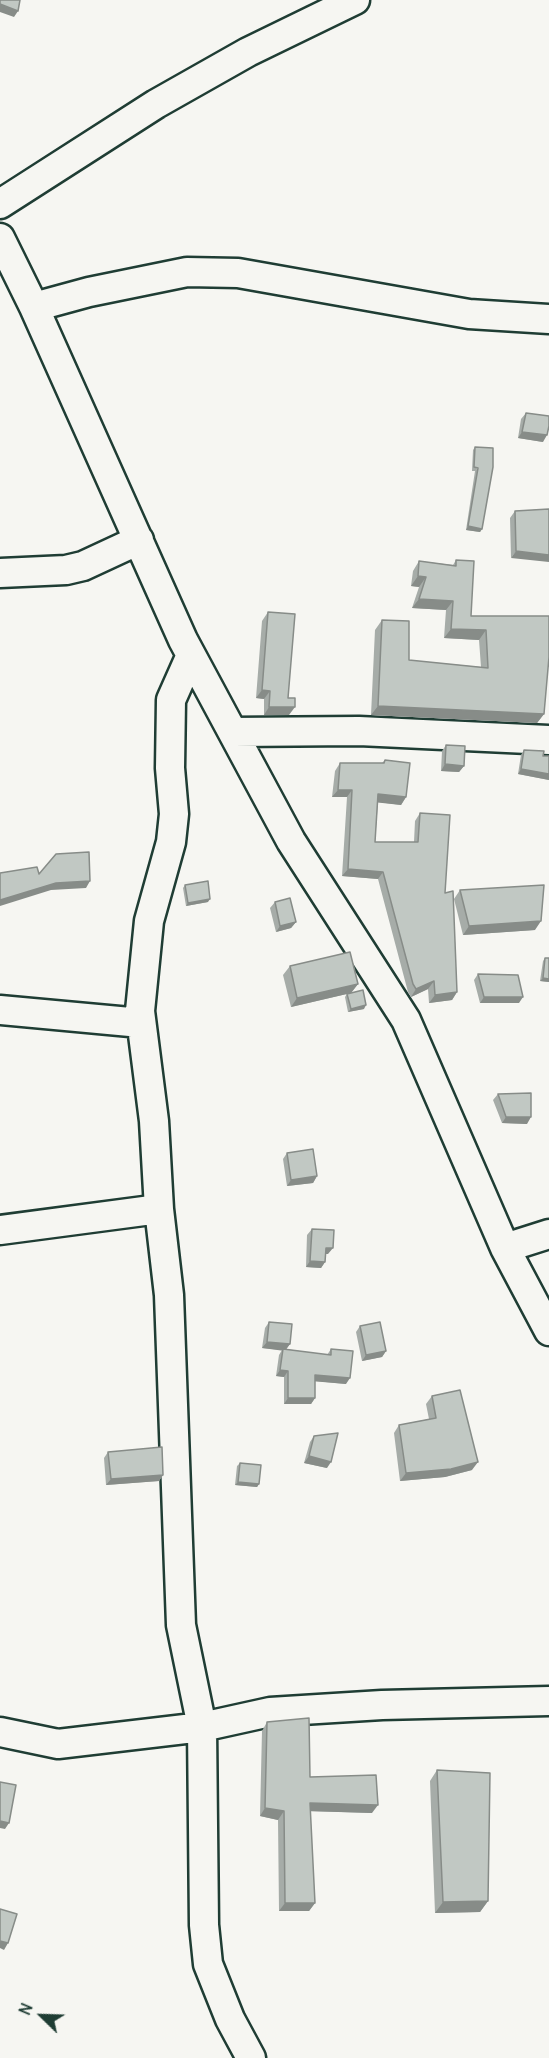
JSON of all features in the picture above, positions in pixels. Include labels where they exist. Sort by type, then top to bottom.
[{"type":"street","points":[[0,204],[156,104],[248,52],[354,0]]},
{"type":"street","points":[[0,238],[34,307],[191,655],[291,841],[406,1020],[505,1248],[549,1331]]},
{"type":"street","points":[[34,307],[89,292],[198,272],[238,273],[469,314],[549,319]]},
{"type":"street","points":[[0,573],[75,568],[139,540]]},
{"type":"street","points":[[191,655],[171,700],[170,768],[174,814],[171,842],[149,921],[141,977],[141,1023],[154,1121],[159,1209],[169,1295],[182,1625],[202,1727],[204,1925],[208,1964],[230,2019],[250,2058]]},
{"type":"street","points":[[233,732],[359,731],[549,740]]},
{"type":"street","points":[[0,1010],[141,1023]]},
{"type":"street","points":[[0,1230],[159,1209]]},
{"type":"street","points":[[505,1248],[549,1234]]},
{"type":"street","points":[[0,1732],[58,1744],[202,1727],[270,1712],[382,1705],[549,1701]]},
{"type":"building","points":[[0,0],[20,0],[18,11],[0,4]]},
{"type":"building","points":[[526,413],[549,416],[547,435],[522,432]]},
{"type":"building","points":[[475,447],[493,448],[493,467],[482,529],[468,526],[478,468],[474,467]]},
{"type":"building","points":[[549,509],[549,555],[516,551],[515,511]]},
{"type":"building","points":[[456,560],[474,561],[471,616],[549,616],[549,657],[544,714],[378,706],[382,620],[409,621],[409,660],[488,668],[486,630],[451,629],[453,601],[419,599],[426,577],[418,576],[419,561],[456,566]]},
{"type":"building","points":[[268,612],[295,614],[288,698],[295,698],[295,707],[269,707],[270,691],[262,690]]},
{"type":"building","points":[[446,745],[465,746],[464,766],[445,764]]},
{"type":"building","points":[[524,750],[544,751],[543,756],[549,756],[549,774],[521,769]]},
{"type":"building","points":[[385,760],[410,763],[406,797],[378,794],[375,842],[418,842],[420,813],[450,815],[445,893],[453,891],[457,992],[435,995],[434,981],[416,989],[383,872],[348,869],[352,790],[338,790],[340,763],[384,763]]},
{"type":"building","points":[[89,852],[90,881],[56,883],[0,900],[0,873],[37,867],[39,874],[56,854]]},
{"type":"building","points":[[208,881],[210,899],[188,903],[185,885]]},
{"type":"building","points":[[544,885],[541,921],[469,926],[460,890]]},
{"type":"building","points":[[290,898],[296,922],[280,926],[275,902]]},
{"type":"building","points":[[350,952],[358,984],[297,998],[290,966]]},
{"type":"building","points":[[545,958],[549,958],[549,979],[543,978]]},
{"type":"building","points":[[478,974],[518,975],[523,997],[484,997]]},
{"type":"building","points":[[363,990],[366,1005],[351,1009],[347,994]]},
{"type":"building","points":[[531,1093],[531,1117],[506,1117],[498,1094]]},
{"type":"building","points":[[313,1149],[317,1176],[291,1180],[287,1153]]},
{"type":"building","points":[[312,1229],[334,1230],[333,1248],[326,1248],[325,1262],[310,1261]]},
{"type":"building","points":[[269,1322],[292,1324],[290,1344],[267,1342]]},
{"type":"building","points":[[380,1322],[386,1351],[366,1355],[360,1326]]},
{"type":"building","points":[[283,1349],[331,1355],[331,1349],[353,1351],[350,1378],[315,1375],[315,1398],[288,1398],[288,1371],[280,1370]]},
{"type":"building","points":[[460,1390],[478,1462],[451,1469],[406,1473],[399,1425],[436,1418],[432,1396]]},
{"type":"building","points":[[338,1433],[331,1462],[309,1456],[314,1436]]},
{"type":"building","points":[[162,1447],[163,1475],[111,1479],[108,1452]]},
{"type":"building","points":[[240,1463],[261,1465],[259,1484],[238,1482]]},
{"type":"building","points":[[309,1718],[310,1777],[376,1775],[378,1805],[310,1803],[315,1903],[285,1903],[284,1811],[265,1808],[267,1722]]},
{"type":"building","points":[[437,1770],[490,1773],[488,1901],[443,1902]]},
{"type":"building","points":[[0,1782],[16,1785],[9,1823],[0,1821]]},
{"type":"building","points":[[0,1909],[17,1914],[8,1943],[0,1941]]}]
